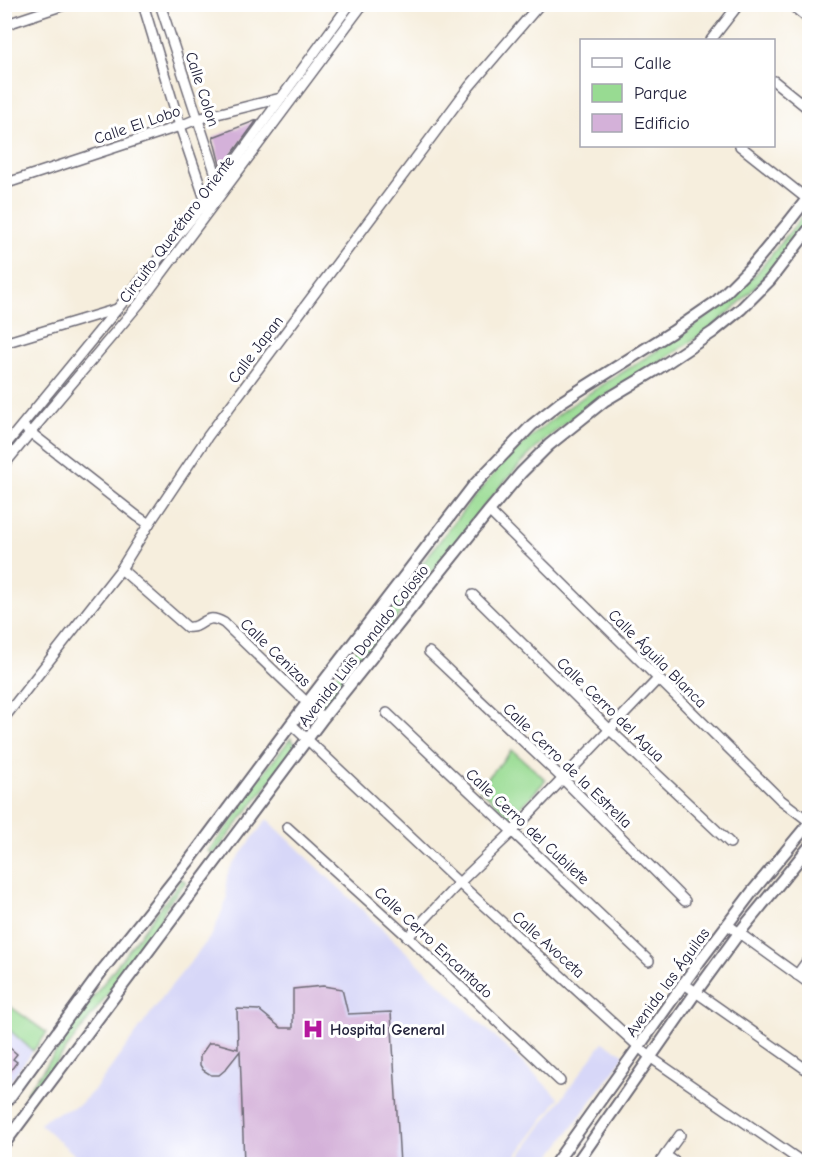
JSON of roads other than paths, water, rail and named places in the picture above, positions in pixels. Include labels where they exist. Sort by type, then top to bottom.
[{"type":"street","points":[[4,25],[67,4]]},
{"type":"street","name":"Calle Colon","points":[[143,4],[180,126],[208,205]]},
{"type":"street","name":"Calle Colon","points":[[160,4],[217,184],[223,193]]},
{"type":"street","name":"Circuito Querétaro Oriente","points":[[4,465],[138,304],[208,205],[217,184],[350,4]]},
{"type":"street","name":"Circuito Querétaro Oriente","points":[[4,447],[117,309],[208,205],[223,193],[363,4]]},
{"type":"street","name":"Calle Japan","points":[[4,718],[121,569],[208,436],[470,87],[540,4]]},
{"type":"street","points":[[713,37],[739,4]]},
{"type":"street","points":[[790,4],[810,20]]},
{"type":"street","points":[[775,82],[810,110]]},
{"type":"street","name":"Calle El Lobo","points":[[4,184],[197,119],[281,98]]},
{"type":"street","points":[[741,147],[808,197]]},
{"type":"street","name":"Avenida Luis Donaldo Colosio","points":[[4,1105],[104,968],[189,861],[474,485],[532,425],[561,402],[717,301],[758,258],[808,197]]},
{"type":"street","name":"Avenida Luis Donaldo Colosio","points":[[4,1144],[323,718],[521,473],[549,445],[587,413],[713,332],[741,309],[770,280],[810,228]]},
{"type":"street","points":[[4,343],[138,304]]},
{"type":"street","points":[[22,425],[149,524]]},
{"type":"street","name":"Calle Águila Blanca","points":[[489,511],[781,801],[809,822]]},
{"type":"street","name":"Calle Cenizas","points":[[121,569],[187,627],[194,628],[210,618],[217,618],[224,622],[323,718]]},
{"type":"street","name":"Calle Cerro del Agua","points":[[473,595],[609,729],[730,843]]},
{"type":"street","name":"Calle Cerro de la Estrella","points":[[429,652],[562,778],[685,901]]},
{"type":"street","points":[[408,937],[658,679]]},
{"type":"street","name":"Calle Cerro del Cubilete","points":[[387,712],[649,961]]},
{"type":"street","name":"Calle Avoceta","points":[[291,724],[459,883],[650,1057],[805,1164]]},
{"type":"street","name":"Avenida las Águilas","points":[[555,1164],[683,983],[809,822]]},
{"type":"street","name":"Calle Cerro Encantado","points":[[287,827],[408,937],[560,1081]]},
{"type":"street","name":"Avenida las Águilas","points":[[576,1164],[739,933],[810,846]]},
{"type":"street","points":[[728,925],[810,984]]},
{"type":"street","points":[[797,975],[810,957]]},
{"type":"street","points":[[683,983],[810,1072]]},
{"type":"street","points":[[659,1164],[680,1135]]},
{"type":"street","points":[[665,1155],[678,1164]]},
{"type":"place","name":"Hospital General","points":[[313,1029]]}]
